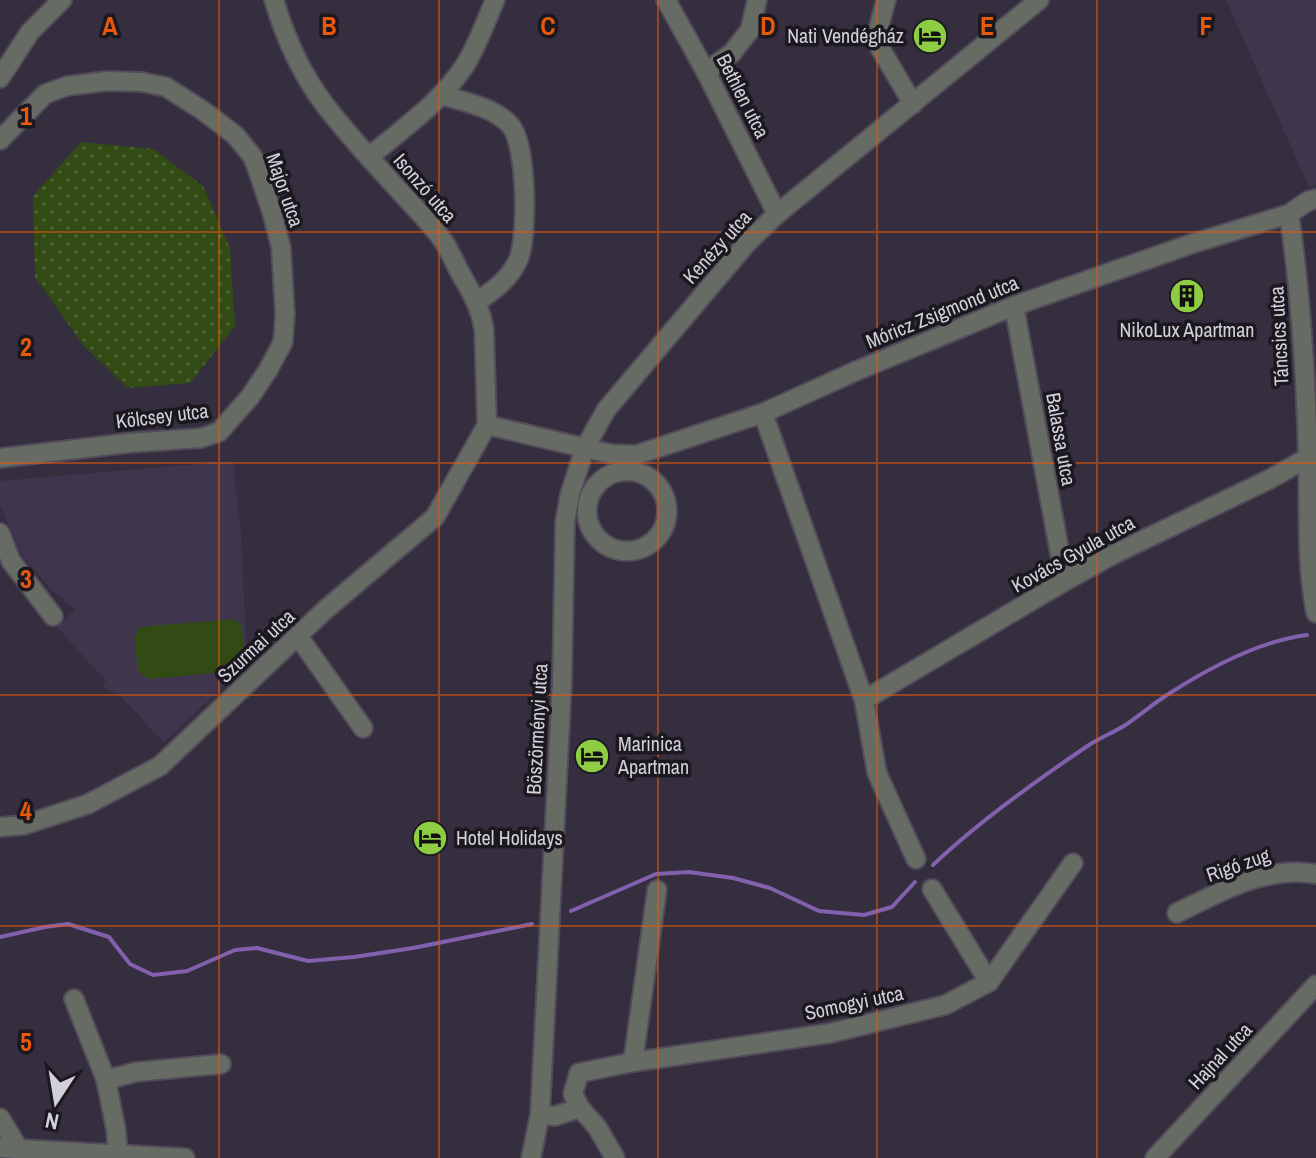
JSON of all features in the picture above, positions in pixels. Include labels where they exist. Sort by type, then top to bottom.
[{"type":"street","points":[[0,78],[30,32],[62,0]]},
{"type":"street","name":"Isonzó utca","points":[[274,0],[314,90],[446,245],[477,302],[484,329],[487,425]]},
{"type":"street","points":[[369,157],[442,95],[466,64],[495,0]]},
{"type":"street","name":"Bethlen utca","points":[[666,0],[777,214]]},
{"type":"street","points":[[706,72],[732,53],[750,30],[757,0]]},
{"type":"street","points":[[886,0],[877,43],[913,104]]},
{"type":"street","name":"Kenézy utca","points":[[585,448],[600,419],[620,392],[747,243],[777,214],[1039,0]]},
{"type":"street","name":"Major utca","points":[[0,140],[45,94],[67,86],[107,81],[142,82],[166,87],[202,110],[235,135],[253,157],[281,247],[285,314],[283,342]]},
{"type":"street","points":[[442,95],[499,116],[516,134],[520,146],[523,169],[522,249],[505,279],[477,302]]},
{"type":"street","name":"Móricz Zsigmond utca","points":[[487,425],[611,454],[635,464],[1014,306],[1191,244],[1289,214],[1316,199]]},
{"type":"street","name":"Táncsics utca","points":[[1289,214],[1298,271],[1312,454],[1312,588],[1316,613]]},
{"type":"street","name":"Balassa utca","points":[[1014,306],[1065,581]]},
{"type":"street","name":"Kölcsey utca","points":[[0,458],[201,438],[219,432],[250,397],[283,342]]},
{"type":"street","points":[[763,413],[864,700],[877,773],[916,859]]},
{"type":"street","name":"Szurmai utca","points":[[0,827],[24,825],[88,804],[160,766],[325,610],[435,517],[487,425]]},
{"type":"street","name":"Böszörményi utca","points":[[531,1158],[540,1114],[562,683],[565,522],[570,494],[585,448]]},
{"type":"street","name":"Kovács Gyula utca","points":[[864,700],[1112,555],[1270,479],[1312,454]]},
{"type":"street","points":[[635,464],[658,487],[664,499],[666,519],[657,538],[646,546],[633,551],[619,551],[607,546],[593,533],[588,522],[587,504],[604,478],[635,464]]},
{"type":"street","points":[[0,533],[11,561],[53,616]]},
{"type":"street","points":[[298,636],[363,728]]},
{"type":"street","name":"Somogyi utca","points":[[580,1108],[573,1094],[579,1073],[831,1033],[945,1005],[989,982],[1073,863]]},
{"type":"street","name":"Rigó zug","points":[[1177,913],[1254,878],[1276,873],[1316,874]]},
{"type":"street","points":[[932,889],[989,982]]},
{"type":"street","points":[[633,1062],[657,890]]},
{"type":"street","name":"Hajnal utca","points":[[1155,1158],[1316,985]]},
{"type":"street","points":[[74,999],[106,1080],[118,1154]]},
{"type":"street","points":[[106,1080],[136,1072],[221,1064]]},
{"type":"street","points":[[540,1114],[555,1116],[580,1108],[597,1127],[615,1158]]},
{"type":"street","points":[[0,1118],[14,1152],[185,1158]]},
{"type":"shaded area","points":[[1226,0],[1316,0],[1316,184],[1309,187]]},
{"type":"shaded area","points":[[233,461],[241,533],[247,664],[164,743],[121,696],[102,687],[106,681],[57,627],[75,610],[49,587],[22,555],[0,505],[0,481]]},
{"type":"green space","points":[[81,142],[153,149],[203,186],[230,248],[235,326],[190,383],[127,388],[83,345],[35,277],[33,196]]},
{"type":"green space","points":[[234,619],[242,626],[244,660],[236,671],[148,679],[138,671],[134,637],[140,627]]},
{"type":"waterway","points":[[933,865],[1029,787],[1183,685],[1252,650],[1307,635]]},
{"type":"waterway","points":[[571,911],[656,874],[689,872],[733,878],[770,888],[819,911],[864,915],[892,907],[915,882]]},
{"type":"waterway","points":[[0,937],[68,924],[109,937],[130,964],[153,975],[187,971],[235,950],[257,948],[308,961],[354,957],[532,924]]},
{"type":"place","name":"Nati Vendégház","points":[[930,36]]},
{"type":"place","name":"NikoLux Apartman","points":[[1187,296]]},
{"type":"place","name":"Marinica Apartman","points":[[592,756]]},
{"type":"place","name":"Hotel Holidays","points":[[430,838]]}]
